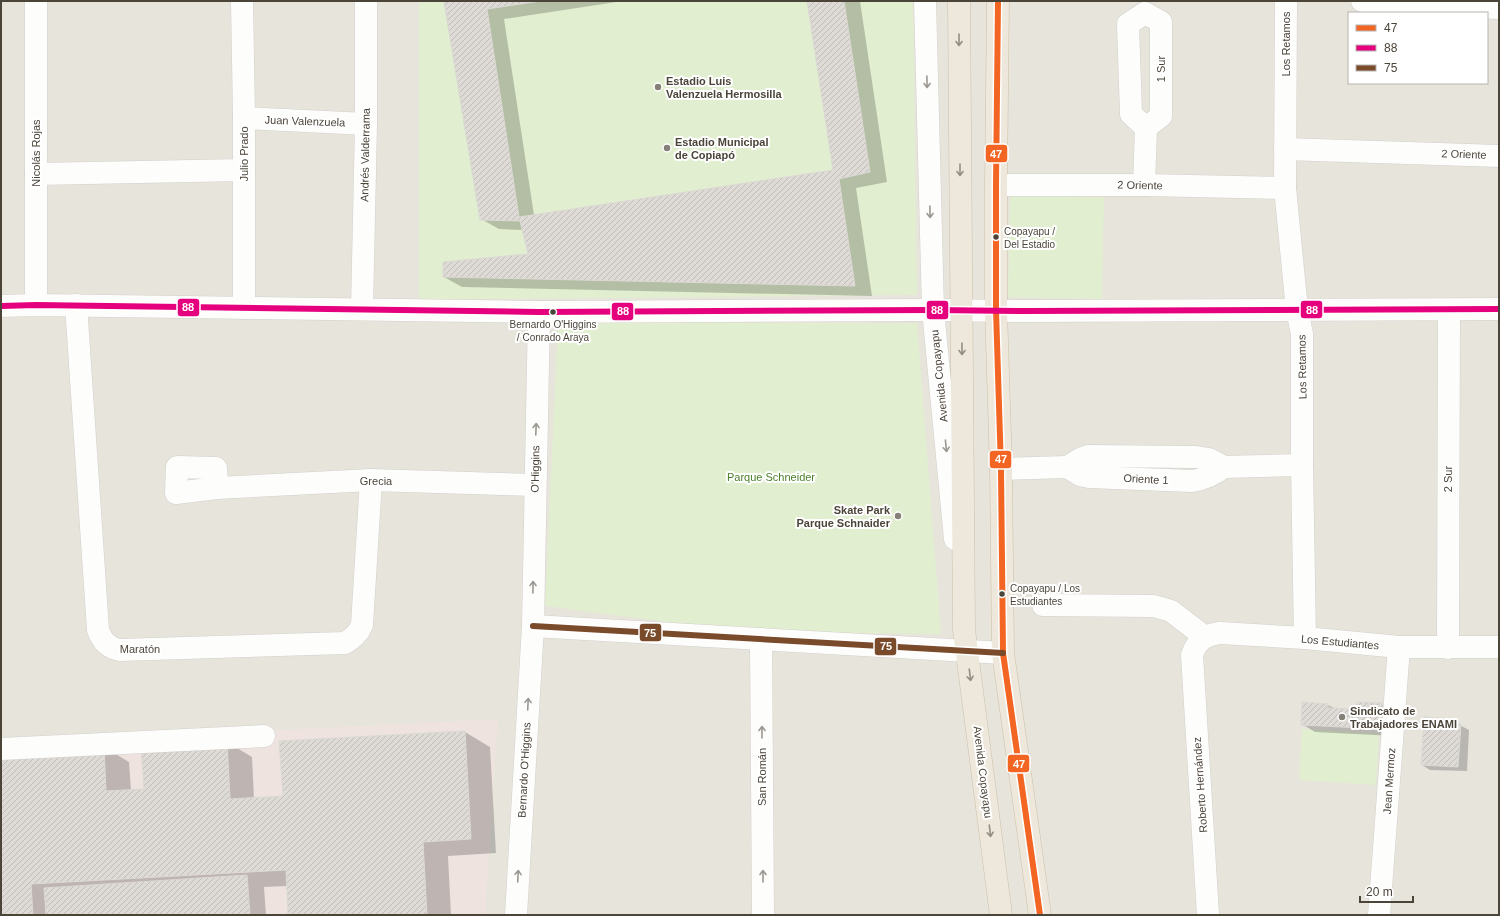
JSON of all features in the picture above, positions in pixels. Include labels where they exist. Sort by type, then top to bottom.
[{"type":"highway","name":"Avenida Copayapu","points":[[959,1],[965,640],[1001,915]]},
{"type":"highway","points":[[998,1],[996,310],[1001,468],[1003,652],[1040,915]]},
{"type":"street","name":"Nicolás Rojas","points":[[36,1],[36,305]]},
{"type":"street","name":"Julio Prado","points":[[242,1],[244,118],[244,308]]},
{"type":"street","name":"Andrés Valderrama","points":[[362,310],[366,124],[366,1]]},
{"type":"street","name":"Avenida Copayapu","points":[[925,1],[932,310],[965,640]]},
{"type":"street","name":"Los Retamos","points":[[1286,1],[1285,188],[1297,310],[1302,334],[1302,465],[1305,638]]},
{"type":"street","points":[[1362,1],[1499,8]]},
{"type":"street","name":"1 Sur","points":[[1145,7],[1161,22],[1161,116],[1146,128],[1131,114],[1128,24],[1145,7]]},
{"type":"street","name":"Juan Valenzuela","points":[[244,118],[366,124]]},
{"type":"street","points":[[1144,185],[1146,128]]},
{"type":"street","name":"2 Oriente","points":[[1285,149],[1499,156]]},
{"type":"street","points":[[36,174],[244,170]]},
{"type":"street","name":"2 Oriente","points":[[996,185],[1144,185],[1285,188]]},
{"type":"street","points":[[1,306],[76,305],[539,312],[1499,309]]},
{"type":"street","name":"Maratón","points":[[76,305],[98,630],[104,642],[110,647],[120,650],[345,644],[356,636],[362,625],[371,480]]},
{"type":"street","name":"2 Sur","points":[[1448,648],[1449,310]]},
{"type":"street","name":"O'Higgins","points":[[533,626],[539,312]]},
{"type":"street","name":"Oriente 1","points":[[1001,468],[1067,468],[1076,461],[1088,456],[1196,457],[1208,459],[1224,467],[1302,465]]},
{"type":"street","name":"Grecia","points":[[217,488],[371,480],[535,485]]},
{"type":"street","points":[[1043,605],[1154,606],[1172,611],[1205,637]]},
{"type":"street","points":[[533,626],[761,639],[965,640],[1003,652]]},
{"type":"street","name":"Bernardo O'Higgins","points":[[516,915],[533,626]]},
{"type":"street","name":"Los Estudiantes","points":[[1205,637],[1220,633],[1305,638],[1399,647],[1499,647]]},
{"type":"street","name":"Roberto Hernández","points":[[1205,637],[1196,645],[1192,655],[1208,915]]},
{"type":"street","name":"San Román","points":[[761,639],[763,915]]},
{"type":"street","name":"Jean Mermoz","points":[[1379,915],[1399,647]]},
{"type":"street","points":[[1,749],[264,736]]},
{"type":"shaded area","points":[[1,1],[1499,1],[1499,915],[1,915]]},
{"type":"shaded area","points":[[498,719],[485,915],[1,915],[1,744]]},
{"type":"green space","name":"Estadio Luis Valenzuela Hermosilla","points":[[419,1],[913,1],[917,295],[419,300]]},
{"type":"green space","points":[[1010,195],[1104,197],[1102,299],[1008,297]]},
{"type":"green space","name":"Parque Schneider","points":[[558,322],[917,323],[941,634],[745,632],[545,606]]},
{"type":"green space","points":[[1302,729],[1379,734],[1376,785],[1299,780]]},
{"type":"building","points":[[541,1],[487,9],[519,217],[833,170],[807,1],[844,1],[870,172],[839,179],[855,286],[443,277],[443,262],[528,254],[520,221],[480,220],[444,2]]},
{"type":"building","name":"Sindicato de Trabajadores ENAMI","points":[[1302,702],[1328,704],[1328,708],[1356,709],[1357,702],[1384,703],[1382,729],[1301,725]]},
{"type":"building","points":[[1424,717],[1451,719],[1450,723],[1461,724],[1458,767],[1421,765]]},
{"type":"building","points":[[465,731],[471,839],[423,842],[427,915],[288,915],[286,870],[31,884],[33,915],[1,915],[1,752],[104,746],[106,791],[144,789],[141,746],[227,741],[230,799],[283,796],[279,741]]},
{"type":"building","points":[[247,875],[250,915],[46,915],[44,888]]},
{"type":"transit line","name":"47","points":[[998,1],[996,310],[1001,469],[1003,653],[1040,915]]},
{"type":"transit line","name":"88","points":[[1,306],[36,305],[539,312],[1499,309]]},
{"type":"transit line","name":"75","points":[[533,626],[1003,653]]},
{"type":"place","name":"Estadio Luis Valenzuela Hermosilla","points":[[658,87]]},
{"type":"place","name":"Estadio Municipal de Copiapó","points":[[667,148]]},
{"type":"place","name":"Copayapu / Del Estadio","points":[[996,237]]},
{"type":"place","name":"Bernardo O'Higgins / Conrado Araya","points":[[553,312]]},
{"type":"place","name":"Skate Park Parque Schnaider","points":[[898,516]]},
{"type":"place","name":"Copayapu / Los Estudiantes","points":[[1002,594]]},
{"type":"place","name":"Sindicato de Trabajadores ENAMI","points":[[1342,717]]}]
